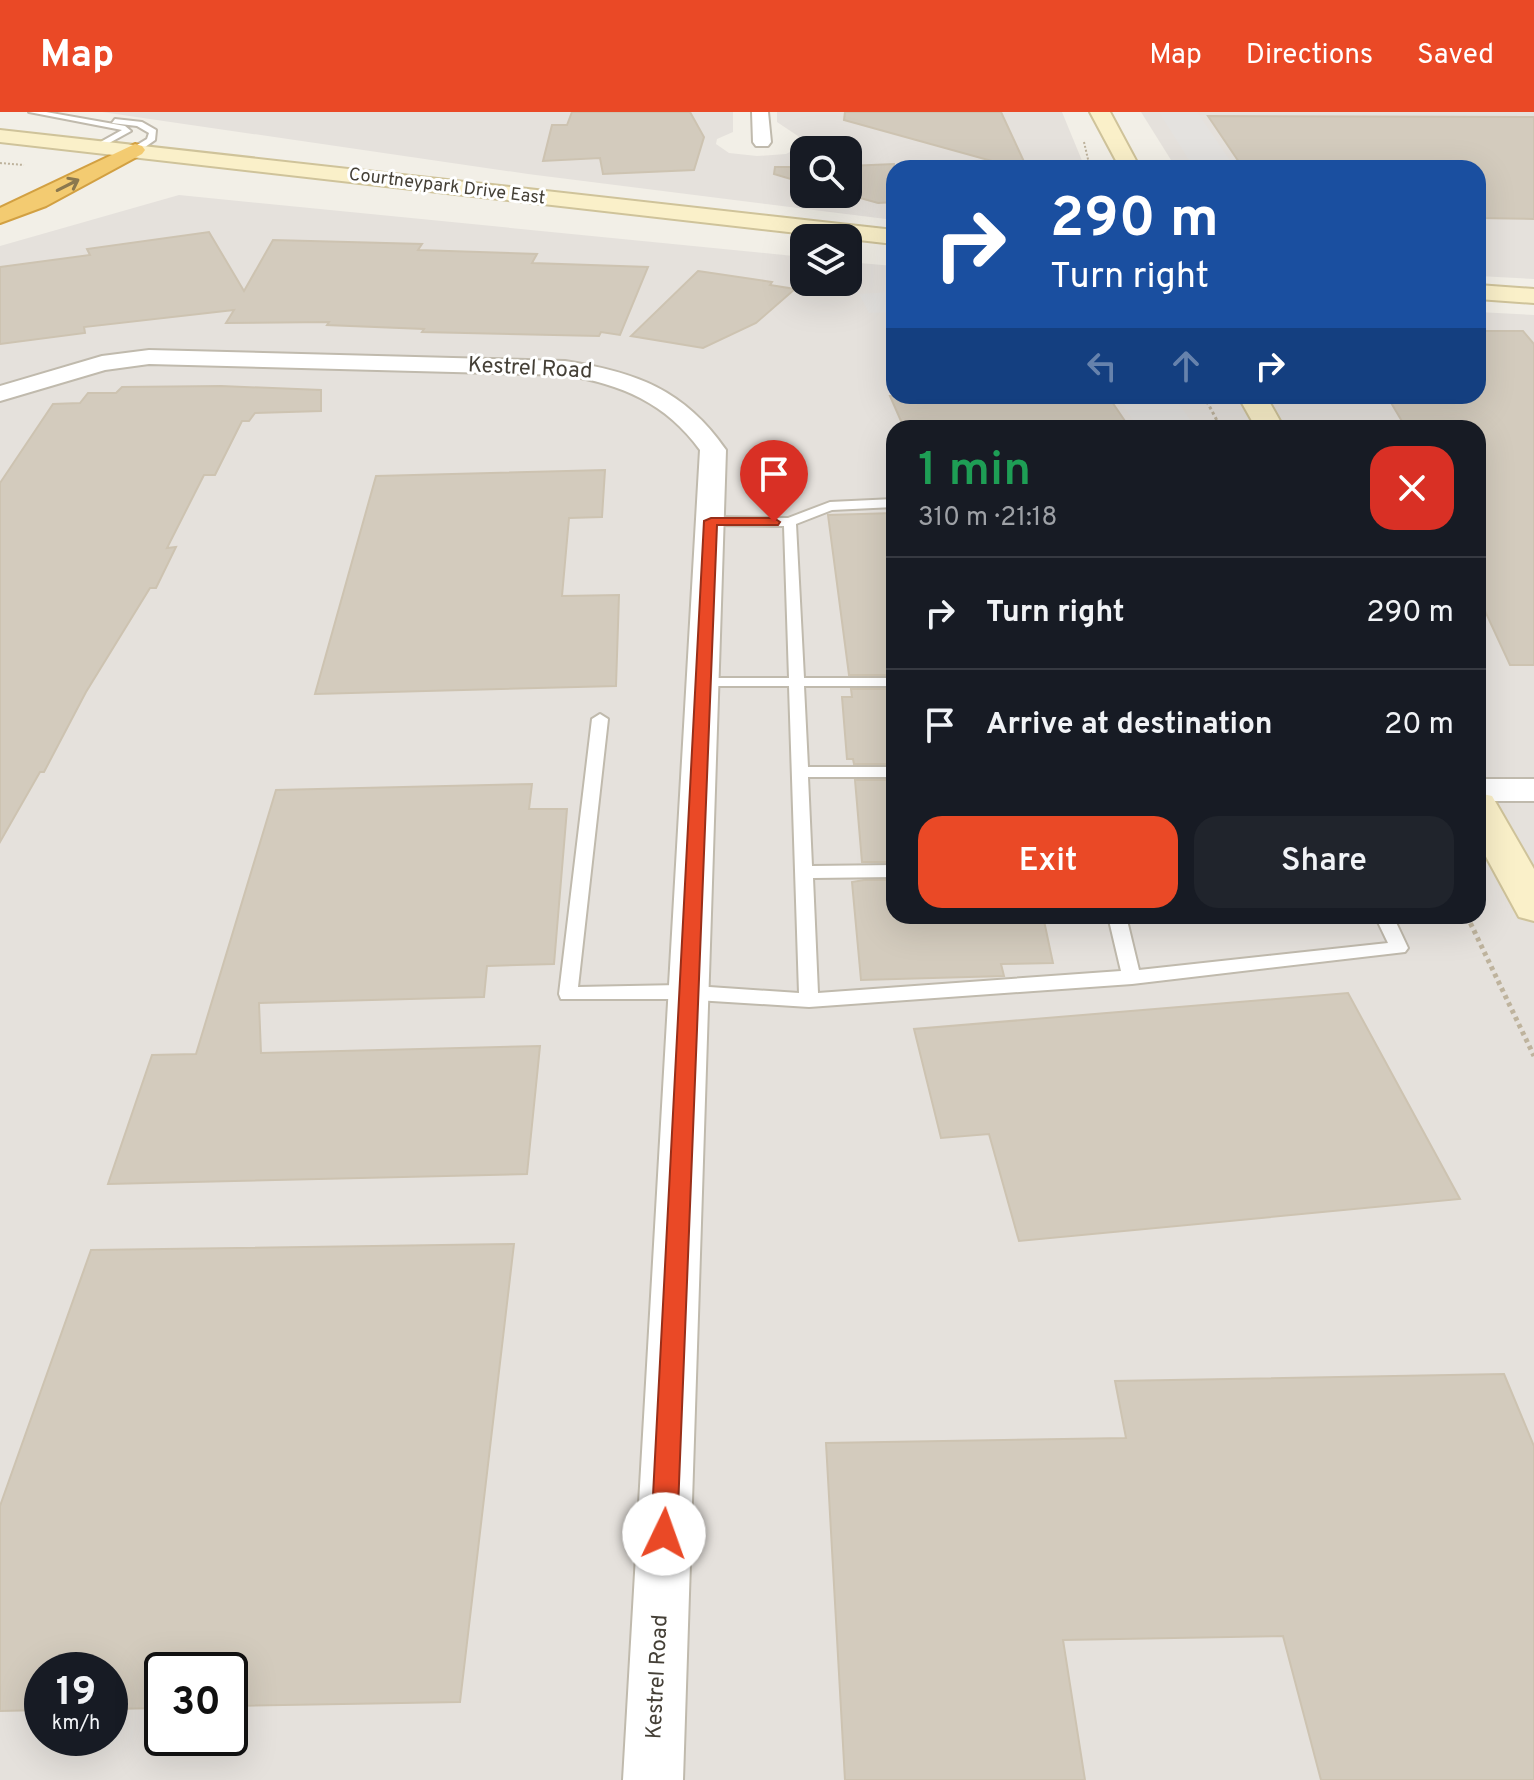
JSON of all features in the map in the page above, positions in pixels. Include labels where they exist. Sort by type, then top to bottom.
[{"type":"highway","points":[[0,216],[106,155]]},
{"type":"main road","points":[[1100,112],[1126,160]]},
{"type":"main road","name":"Courtneypark Drive East","points":[[0,136],[106,155],[790,237]]},
{"type":"main road","name":"Courtneypark Drive East","points":[[0,153],[68,162],[135,150],[886,236]]},
{"type":"main road","points":[[862,245],[886,247]]},
{"type":"main road","points":[[1486,293],[1534,296]]},
{"type":"main road","points":[[1486,820],[1534,907]]},
{"type":"street","points":[[760,112],[762,142]]},
{"type":"street","name":"Kestrel Road","points":[[0,394],[102,363],[149,357],[565,368],[608,374],[671,403],[696,425],[713,450],[653,1780]]},
{"type":"street","points":[[1486,790],[1534,790]]},
{"type":"lane","points":[[33,112],[116,125],[127,131],[106,155]]},
{"type":"lane","points":[[93,121],[123,121],[149,128],[153,132],[151,140],[135,150]]},
{"type":"lane","points":[[711,521],[790,522],[830,506],[886,503]]},
{"type":"lane","points":[[790,522],[809,1000]]},
{"type":"lane","points":[[703,682],[886,682]]},
{"type":"lane","points":[[600,719],[568,994],[689,994],[809,1000],[1132,977],[1399,948],[1388,924]]},
{"type":"lane","points":[[800,772],[886,772]]},
{"type":"lane","points":[[803,872],[886,871]]},
{"type":"lane","points":[[1119,924],[1132,977]]},
{"type":"path","points":[[1085,146],[1088,160]]},
{"type":"path","points":[[0,163],[24,165]]},
{"type":"path","points":[[1471,924],[1534,1056]]},
{"type":"shaded area","points":[[102,112],[733,112],[733,132],[717,139],[716,144],[729,153],[757,156],[790,152],[790,207],[528,174]]},
{"type":"shaded area","points":[[777,112],[1062,112],[1082,160],[886,160],[886,219],[799,208],[862,208],[862,136],[798,136],[777,122]]},
{"type":"shaded area","points":[[1141,112],[1534,112],[1534,279],[1486,276],[1486,160],[1171,160]]},
{"type":"shaded area","points":[[1159,112],[1197,112],[1230,160],[1189,160]]},
{"type":"shaded area","points":[[179,195],[790,256],[790,296],[862,296],[862,263],[886,265],[886,404],[1486,404],[1486,312],[1534,315],[1534,1780],[0,1780],[0,246]]},
{"type":"shaded area","points":[[886,292],[886,312],[869,313],[860,296]]},
{"type":"shaded area","points":[[1122,404],[1179,404],[1190,420],[1133,420]]},
{"type":"building","points":[[572,112],[690,112],[704,137],[694,170],[603,174],[600,158],[543,161],[552,125],[567,125]]},
{"type":"building","points":[[845,112],[1001,112],[1023,160],[988,160],[844,120]]},
{"type":"building","points":[[1208,116],[1534,117],[1534,219],[1486,218],[1486,160],[1238,160]]},
{"type":"building","points":[[886,164],[886,202],[862,198],[862,165]]},
{"type":"building","points":[[775,167],[790,167],[790,179],[774,174]]},
{"type":"building","points":[[209,232],[244,291],[273,240],[422,244],[418,250],[537,254],[532,263],[648,267],[620,335],[601,332],[599,336],[422,332],[424,329],[327,325],[329,322],[226,323],[234,310],[84,327],[85,333],[0,344],[0,267],[90,255],[87,249]]},
{"type":"building","points":[[698,271],[772,282],[770,285],[790,288],[790,293],[756,323],[703,348],[631,336]]},
{"type":"building","points":[[1486,331],[1523,331],[1534,344],[1534,665],[1510,665],[1486,613],[1486,420],[1401,420],[1392,404],[1486,404]]},
{"type":"building","points":[[221,386],[321,390],[321,411],[255,413],[249,421],[242,421],[215,475],[204,475],[167,548],[176,547],[156,588],[150,588],[86,692],[44,772],[40,772],[0,842],[0,483],[53,404],[80,403],[88,393],[116,393],[122,387]]},
{"type":"building","points":[[894,404],[1113,404],[1124,420],[900,420]]},
{"type":"building","points":[[605,470],[602,517],[569,518],[562,596],[619,595],[616,686],[315,694],[376,476]]},
{"type":"building","points":[[886,513],[886,675],[849,675],[828,515]]},
{"type":"building","points":[[851,689],[886,689],[886,764],[854,764],[853,759],[847,759],[842,697],[852,697]]},
{"type":"building","points":[[855,780],[886,780],[886,862],[862,862]]},
{"type":"building","points":[[532,784],[529,809],[567,809],[554,964],[487,966],[484,997],[259,1003],[261,1053],[540,1046],[527,1174],[108,1184],[152,1055],[196,1054],[276,790]]},
{"type":"building","points":[[886,880],[886,924],[1045,924],[1053,963],[1001,964],[1004,976],[861,980],[852,882]]},
{"type":"building","points":[[1348,993],[1460,1199],[1019,1241],[989,1134],[941,1138],[914,1029]]},
{"type":"building","points":[[514,1244],[460,1702],[248,1706],[248,1652],[144,1652],[144,1708],[128,1709],[128,1652],[24,1652],[24,1710],[0,1711],[0,1506],[91,1250]]},
{"type":"building","points":[[1504,1374],[1534,1446],[1534,1780],[1321,1780],[1283,1636],[1063,1640],[1085,1780],[845,1780],[826,1443],[1126,1438],[1115,1381]]},
{"type":"route","points":[[664,1534],[711,521],[774,522]]}]
